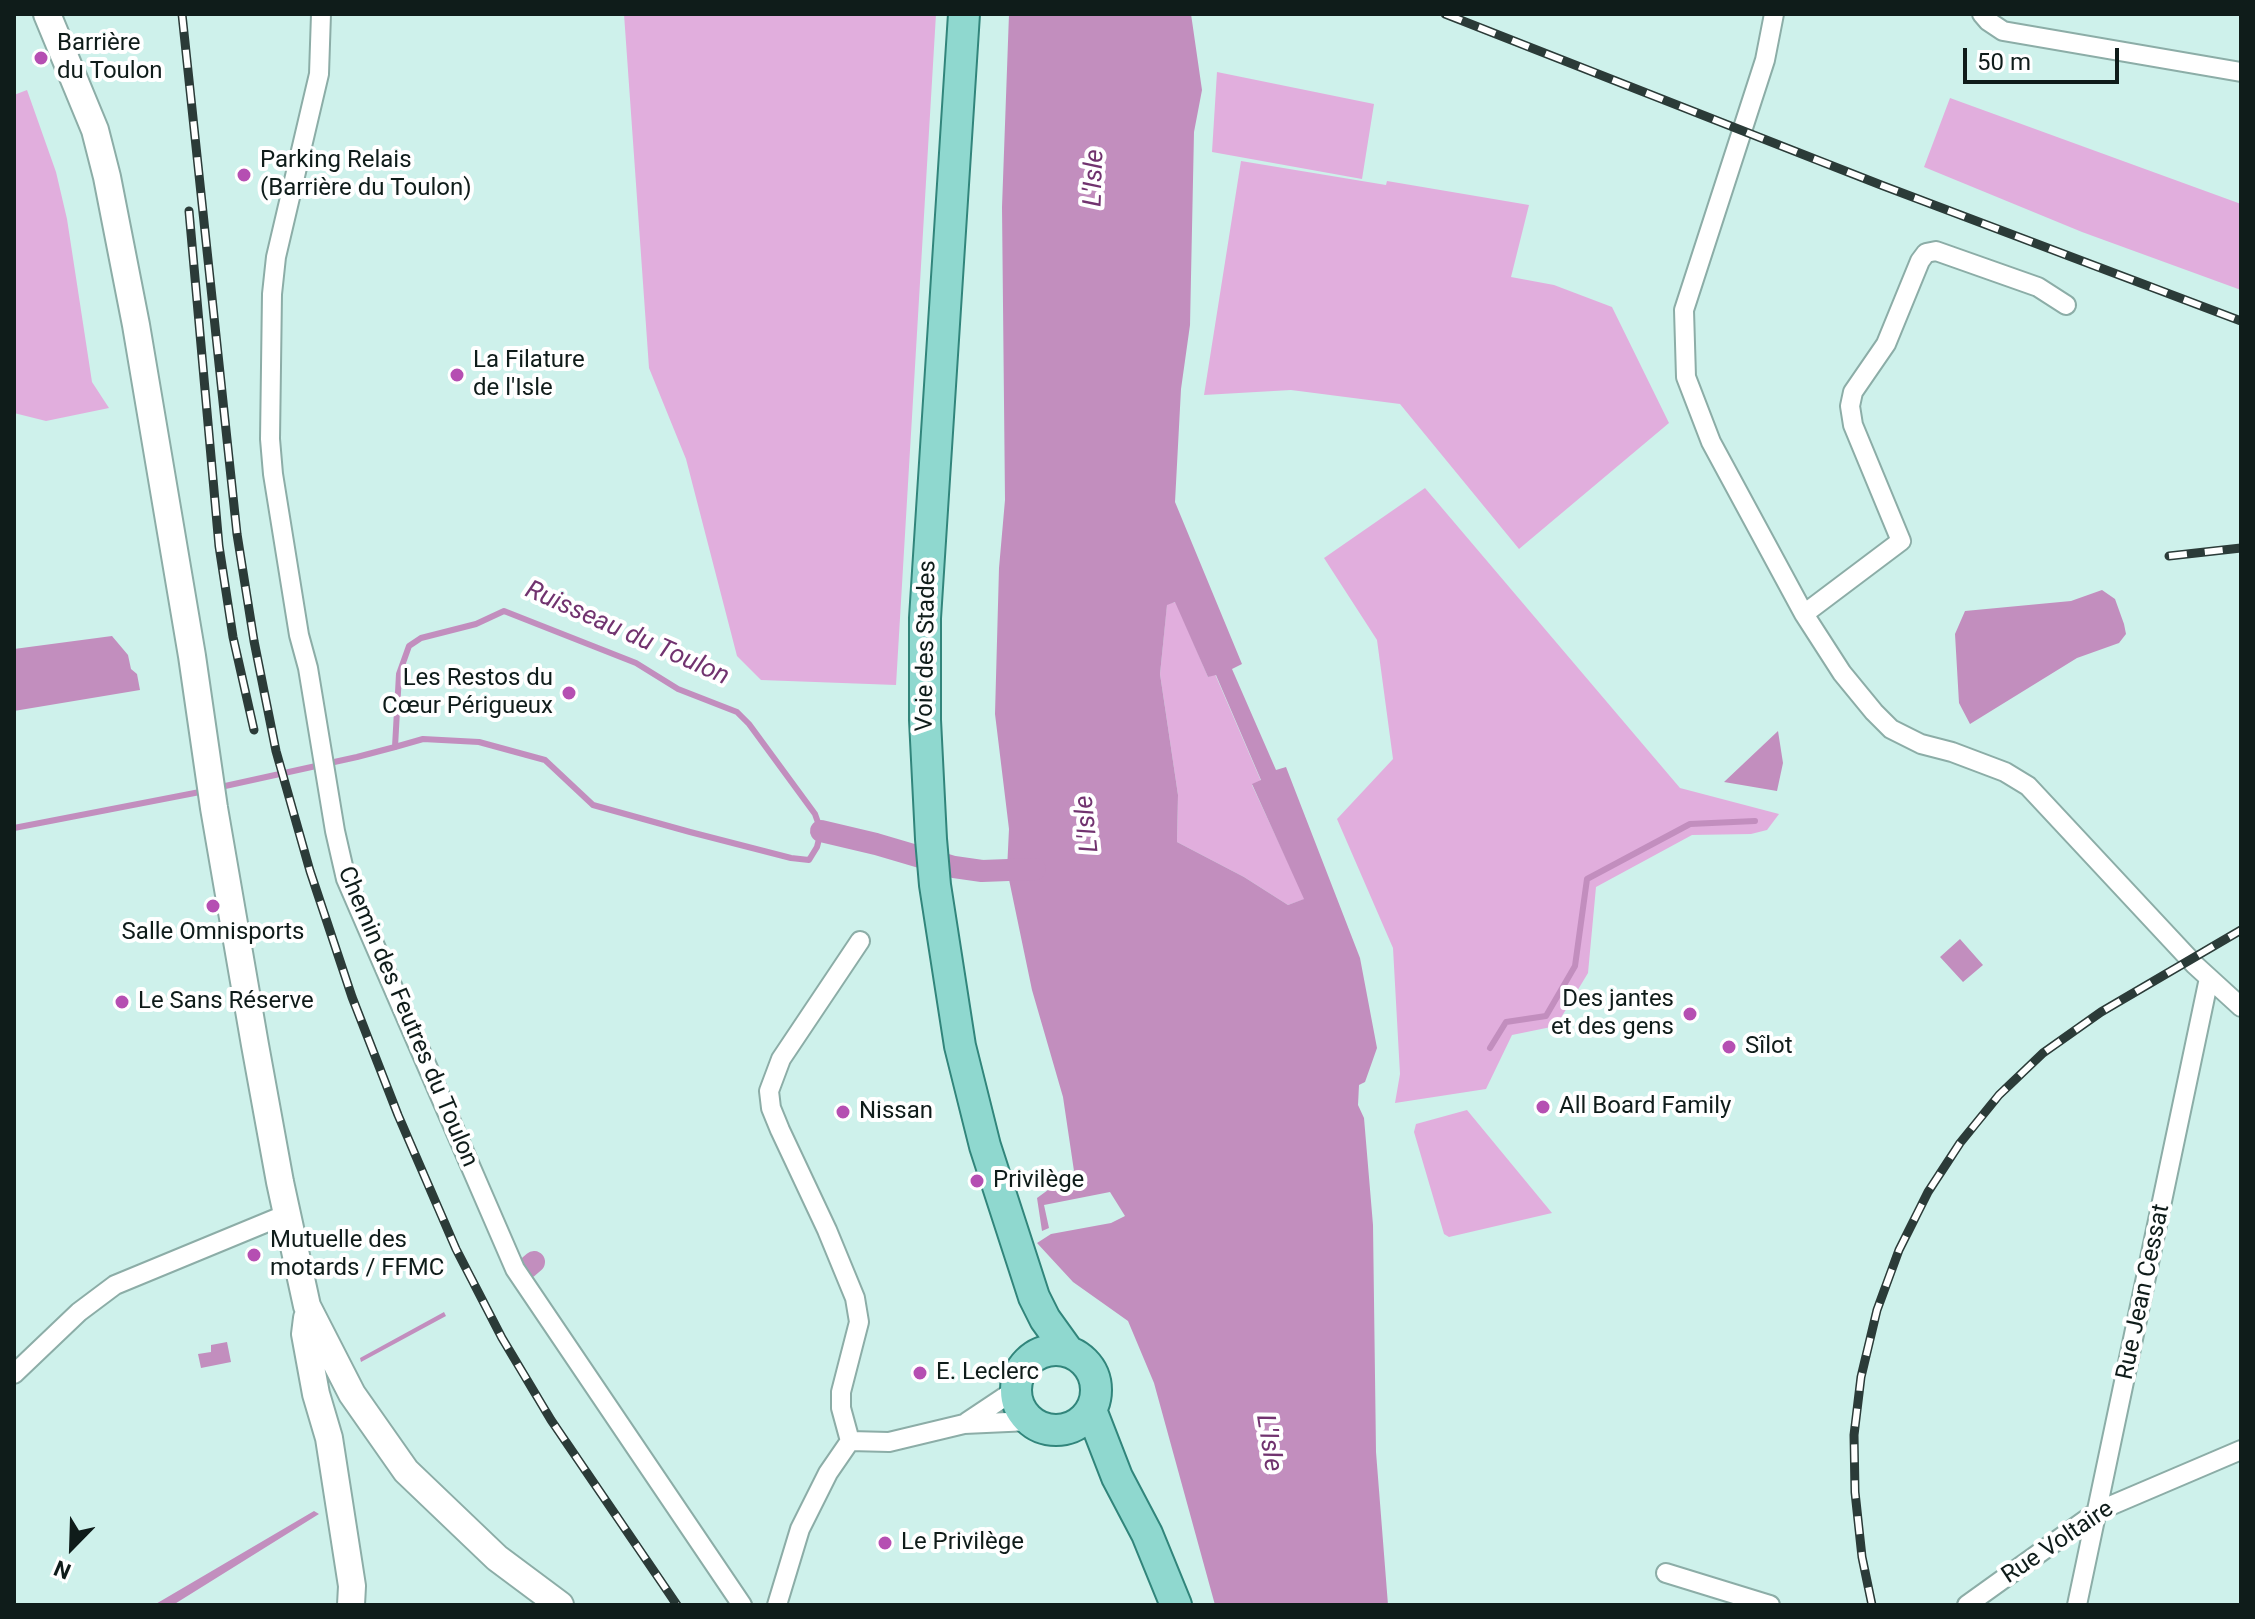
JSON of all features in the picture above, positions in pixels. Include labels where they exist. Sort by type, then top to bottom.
[{"type":"main road","points":[[47,14],[95,130],[107,177],[136,325],[192,656],[214,808],[287,1214],[307,1306],[352,1394],[406,1471],[497,1558],[560,1605]]},
{"type":"main road","name":"Voie des Stades","points":[[964,14],[925,618],[925,720],[931,839],[935,885],[960,1046],[985,1146],[1022,1268],[1045,1319],[1068,1351]]},
{"type":"main road","name":"Voie des Stades","points":[[1022,1268],[1029,1326],[1027,1361]]},
{"type":"main road","points":[[307,1306],[305,1334],[316,1394],[329,1438],[352,1586],[351,1605]]},
{"type":"main road","points":[[1117,1477],[1088,1447],[1062,1430],[1039,1427],[1030,1421],[1017,1402],[1015,1390],[1020,1369],[1027,1361],[1046,1350],[1068,1351],[1079,1356],[1094,1375],[1096,1387],[1091,1410],[1117,1477],[1147,1534],[1176,1605]]},
{"type":"main road","points":[[329,1438],[333,1416],[352,1394]]},
{"type":"main road","points":[[1062,1430],[1074,1426],[1091,1410]]},
{"type":"street","name":"Chemin des Feutres du Toulon","points":[[321,14],[319,74],[276,257],[272,294],[270,439],[299,635],[308,668],[346,879],[504,1248],[530,1293],[742,1605]]},
{"type":"street","points":[[1774,14],[1765,60],[1684,310],[1686,377],[1711,442],[1804,614],[1842,673],[1874,712],[1891,729],[1921,744],[2005,772],[2028,786],[2209,978],[2241,1007]]},
{"type":"street","points":[[1982,14],[2003,31],[2241,72]]},
{"type":"street","points":[[1804,614],[1901,541],[1853,425],[1850,406],[1853,392],[1886,344],[1926,253],[1936,251],[2038,287],[2066,305]]},
{"type":"street","points":[[777,1605],[800,1529],[828,1473],[850,1441],[841,1408],[841,1392],[859,1322],[855,1298],[780,1130],[771,1108],[769,1091],[781,1059],[860,941]]},
{"type":"street","name":"Rue Jean Cessat","points":[[2077,1605],[2209,978]]},
{"type":"street","points":[[14,1374],[79,1312],[115,1285],[287,1214]]},
{"type":"street","points":[[964,1424],[1015,1390]]},
{"type":"street","points":[[850,1441],[889,1442],[964,1424],[1030,1421]]},
{"type":"street","name":"Rue Voltaire","points":[[1967,1605],[2098,1511],[2241,1450]]},
{"type":"street","points":[[1666,1573],[1770,1605]]},
{"type":"shaded area","points":[[624,14],[936,14],[896,685],[761,680],[737,656],[686,459],[649,368]]},
{"type":"shaded area","points":[[1217,72],[1374,104],[1362,179],[1212,152]]},
{"type":"shaded area","points":[[27,90],[56,172],[67,219],[92,382],[109,408],[46,421],[14,413],[14,95]]},
{"type":"shaded area","points":[[1950,98],[2241,204],[2241,290],[2082,232],[1924,167]]},
{"type":"shaded area","points":[[1241,161],[1529,205],[1511,277],[1554,285],[1612,307],[1669,423],[1519,549],[1400,404],[1291,390],[1204,395]]},
{"type":"shaded area","points":[[1425,488],[1680,788],[1779,814],[1767,830],[1751,834],[1692,835],[1596,887],[1588,973],[1556,1026],[1512,1035],[1486,1089],[1395,1103],[1400,1074],[1393,948],[1337,819],[1393,759],[1377,640],[1324,558]]},
{"type":"shaded area","points":[[1176,602],[1208,677],[1215,674],[1261,781],[1252,785],[1305,899],[1288,905],[1244,877],[1177,842],[1178,795],[1160,674],[1167,604]]},
{"type":"shaded area","points":[[1467,1110],[1552,1213],[1449,1237],[1444,1234],[1414,1132],[1416,1124]]},
{"type":"water","name":"L'Isle","points":[[1009,14],[1191,14],[1202,90],[1194,132],[1190,325],[1181,389],[1175,502],[1242,664],[1232,669],[1276,770],[1286,767],[1360,958],[1377,1048],[1365,1082],[1359,1085],[1358,1105],[1364,1118],[1373,1225],[1376,1452],[1388,1605],[1215,1605],[1154,1383],[1128,1321],[1073,1282],[1037,1243],[1051,1234],[1111,1223],[1125,1216],[1110,1192],[1044,1205],[1049,1228],[1042,1231],[1037,1198],[1074,1171],[1063,1097],[1032,990],[1007,870],[1009,829],[995,714],[999,568],[1005,500],[1002,207]],"holes":[[[1175,602],[1208,677],[1216,675],[1261,780],[1252,784],[1304,899],[1288,905],[1244,877],[1177,842],[1178,795],[1160,674],[1167,605]]]},
{"type":"water","points":[[2102,590],[2115,599],[2124,624],[2126,634],[2119,643],[2077,658],[1970,724],[1959,703],[1955,634],[1965,611],[2071,601]]},
{"type":"water","points":[[112,636],[128,655],[140,690],[14,711],[14,649]]},
{"type":"water","points":[[1778,731],[1783,763],[1777,791],[1724,782]]},
{"type":"water","points":[[1960,939],[1983,965],[1963,982],[1940,957]]},
{"type":"water","points":[[444,1312],[446,1316],[361,1362],[360,1358]]},
{"type":"water","points":[[227,1342],[231,1362],[201,1368],[198,1354],[211,1352],[211,1345]]},
{"type":"water","points":[[314,1511],[319,1514],[173,1605],[154,1605]]},
{"type":"waterway","name":"Ruisseau du Toulon","points":[[216,788],[357,757],[395,747],[423,739],[479,742],[545,760],[593,805],[690,832],[809,860],[817,847],[821,831],[815,814],[737,712],[678,689],[636,663],[504,611],[476,624],[421,638],[409,646],[399,674],[395,747]]},
{"type":"waterway","name":"Ruisseau du Toulon","points":[[14,828],[205,791]]},
{"type":"waterway","points":[[1490,1048],[1506,1022],[1546,1016],[1575,966],[1587,879],[1690,824],[1755,821]]},
{"type":"waterway","name":"Ruisseau du Toulon","points":[[821,831],[954,867],[982,871],[1035,869]]},
{"type":"waterway","points":[[527,1268],[534,1262]]},
{"type":"railway","points":[[182,14],[237,534],[276,751],[310,871],[352,997],[398,1115],[456,1249],[502,1338],[551,1420],[677,1605]]},
{"type":"railway","points":[[1445,14],[1881,185],[2241,321]]},
{"type":"railway","points":[[189,211],[219,546],[233,637],[254,730]]},
{"type":"railway","points":[[2169,556],[2241,548]]},
{"type":"railway","points":[[1872,1605],[1862,1557],[1855,1492],[1854,1435],[1861,1377],[1877,1310],[1899,1250],[1928,1192],[1960,1143],[1999,1095],[2043,1053],[2101,1012],[2241,930]]},
{"type":"place","name":"Barrière du Toulon","points":[[41,58]]},
{"type":"place","name":"Parking Relais (Barrière du Toulon)","points":[[244,175]]},
{"type":"place","name":"La Filature de l'Isle","points":[[457,375]]},
{"type":"place","name":"Les Restos du Cœur Périgueux","points":[[569,693]]},
{"type":"place","name":"Salle Omnisports","points":[[213,906]]},
{"type":"place","name":"Le Sans Réserve","points":[[122,1002]]},
{"type":"place","name":"Des jantes et des gens","points":[[1690,1014]]},
{"type":"place","name":"Sîlot","points":[[1729,1047]]},
{"type":"place","name":"All Board Family","points":[[1543,1107]]},
{"type":"place","name":"Nissan","points":[[843,1112]]},
{"type":"place","name":"Privilège","points":[[977,1181]]},
{"type":"place","name":"Mutuelle des motards / FFMC","points":[[254,1255]]},
{"type":"place","name":"E. Leclerc","points":[[920,1373]]},
{"type":"place","name":"Le Privilège","points":[[885,1543]]}]
